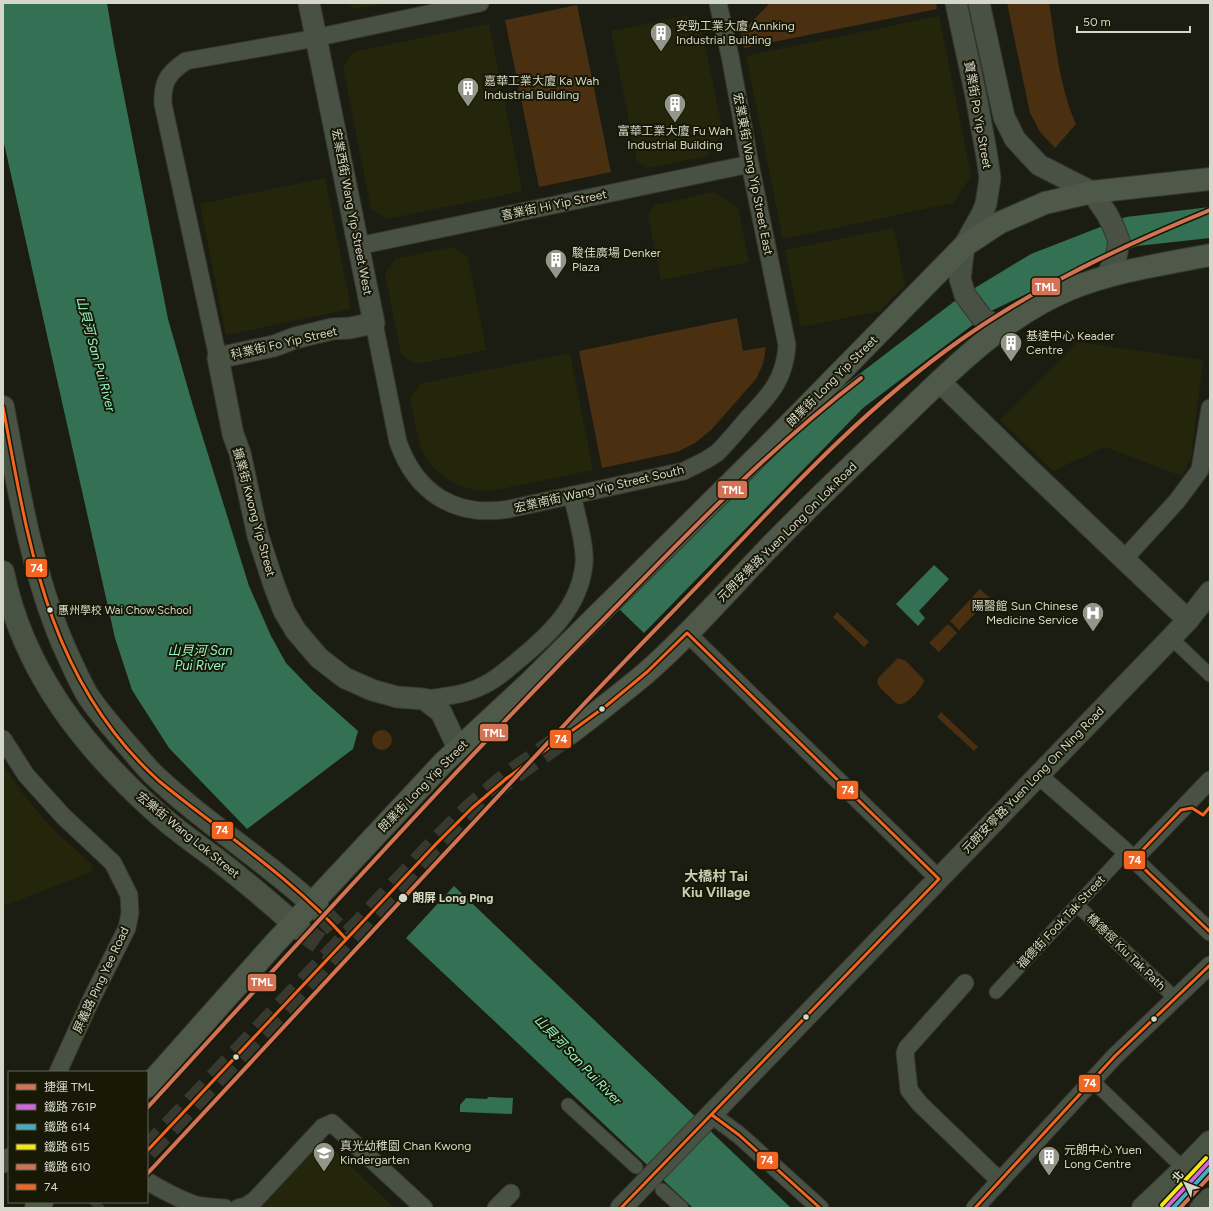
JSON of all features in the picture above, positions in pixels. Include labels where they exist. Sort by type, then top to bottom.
[{"type":"main road","name":"朗業街 Long Yip Street","points":[[148,1085],[316,907],[458,748],[529,683],[765,449],[964,246],[999,223],[1039,205],[1092,192],[1210,178]]},
{"type":"main road","name":"元朗安樂路 Yuen Long On Lok Road","points":[[569,734],[647,672],[687,633],[774,542],[939,381],[992,323],[1032,308],[1070,289],[1106,277],[1210,255]]},
{"type":"main road","name":"宏樂街 Wang Lok Street","points":[[3,407],[20,495],[39,578],[53,620],[70,662],[88,695],[108,723],[150,772],[316,907]]},
{"type":"main road","name":"宏樂街 Wang Lok Street","points":[[3,572],[17,621],[33,660],[50,690],[90,746],[116,774],[159,815],[217,860],[297,927]]},
{"type":"main road","points":[[1142,1208],[1184,1169],[1210,1142]]},
{"type":"main road","points":[[1201,1208],[1210,1199]]},
{"type":"street","name":"宏業西街 Wang Yip Street West","points":[[309,3],[393,422]]},
{"type":"street","points":[[218,358],[163,104],[162,91],[166,80],[175,68],[186,61],[317,38],[480,3]]},
{"type":"street","name":"宏業東街 Wang Yip Street East","points":[[718,3],[730,56],[750,164],[787,345]]},
{"type":"street","name":"寶業街 Po Yip Street","points":[[956,3],[976,96],[990,178],[986,204],[964,246]]},
{"type":"street","name":"寶業街 Po Yip Street","points":[[979,3],[1004,117],[1015,139],[1040,165],[1092,192]]},
{"type":"street","name":"喜業街 Hi Yip Street","points":[[358,246],[750,164]]},
{"type":"street","points":[[1092,192],[1107,214],[1119,241],[1117,254],[1106,277]]},
{"type":"street","points":[[964,246],[960,279],[965,295],[992,323]]},
{"type":"street","name":"科業街 Fo Yip Street","points":[[218,358],[274,346],[295,338],[332,329],[350,328],[374,323]]},
{"type":"street","name":"宏業南街 Wang Yip Street South","points":[[393,422],[403,458],[423,485],[436,496],[451,504],[467,509],[496,511],[678,473],[706,460],[726,444],[773,390],[783,369],[787,345]]},
{"type":"street","name":"擴業街 Kwong Yip Street","points":[[218,358],[233,434],[240,453],[258,536],[284,611],[296,632],[319,658],[345,678],[372,690],[396,697],[424,699],[465,693],[481,687],[510,667],[542,641],[561,620],[570,606],[583,574],[583,552],[572,495]]},
{"type":"street","points":[[939,381],[1188,620]]},
{"type":"street","points":[[1124,559],[1205,471],[1210,408]]},
{"type":"street","name":"元朗安寧路 Yuen Long On Ning Road","points":[[620,1208],[1171,638],[1188,620],[1210,592]]},
{"type":"street","points":[[687,633],[939,879]]},
{"type":"street","points":[[1171,638],[1210,675]]},
{"type":"street","points":[[424,699],[441,712],[458,748]]},
{"type":"street","name":"屏義路 Ping Yee Road","points":[[3,739],[26,775],[63,816],[113,863],[129,895],[130,913],[127,928],[90,1002],[58,1071]]},
{"type":"street","points":[[1038,775],[1130,856],[1210,932]]},
{"type":"street","name":"福德街 Fook Tak Street","points":[[996,992],[1077,905],[1210,780]]},
{"type":"street","name":"橋德徑 Kiu Tak Path","points":[[1077,905],[1176,999]]},
{"type":"street","points":[[975,1208],[1115,1056],[1210,965]]},
{"type":"street","points":[[966,983],[906,1048],[905,1053],[909,1090],[920,1104],[1000,1180]]},
{"type":"street","points":[[1098,1086],[1184,1169]]},
{"type":"street","points":[[568,1105],[682,1208]]},
{"type":"street","points":[[710,1116],[739,1135],[820,1208]]},
{"type":"street","points":[[238,1208],[246,1206],[255,1200],[323,1127],[332,1123],[424,1208]]},
{"type":"street","points":[[148,1182],[166,1192],[194,1204],[225,1208]]},
{"type":"street","points":[[496,1208],[511,1193]]},
{"type":"shaded area","points":[[346,3],[386,3],[356,9]]},
{"type":"shaded area","points":[[770,3],[936,3],[937,9],[744,48],[741,33]]},
{"type":"shaded area","points":[[1007,3],[1049,3],[1062,80],[1070,110],[1076,124],[1055,148],[1040,132],[1030,113]]},
{"type":"shaded area","points":[[577,5],[611,172],[539,187],[505,20]]},
{"type":"shaded area","points":[[686,16],[701,26],[723,132],[707,156],[647,168],[637,161],[611,31]]},
{"type":"shaded area","points":[[939,16],[971,176],[953,203],[783,239],[746,56]]},
{"type":"shaded area","points":[[489,24],[522,191],[387,219],[371,209],[343,67],[353,52]]},
{"type":"shaded area","points":[[325,178],[351,309],[226,335],[200,204]]},
{"type":"shaded area","points":[[714,192],[738,208],[749,262],[661,280],[648,216],[655,205]]},
{"type":"shaded area","points":[[894,228],[905,285],[880,311],[801,327],[785,250]]},
{"type":"shaded area","points":[[452,247],[468,257],[486,350],[416,364],[401,354],[385,274],[395,259]]},
{"type":"shaded area","points":[[737,318],[743,351],[766,347],[763,364],[756,379],[711,430],[695,443],[677,452],[602,468],[579,351]]},
{"type":"shaded area","points":[[1078,342],[1203,360],[1191,458],[1182,476],[1105,447],[1053,471],[1000,420]]},
{"type":"shaded area","points":[[570,353],[593,470],[487,491],[473,490],[447,479],[436,470],[427,459],[420,446],[410,399],[420,384]]},
{"type":"shaded area","points":[[980,589],[990,598],[959,630],[950,621]]},
{"type":"shaded area","points":[[837,612],[869,642],[864,647],[833,617]]},
{"type":"shaded area","points":[[948,624],[957,633],[939,652],[929,643]]},
{"type":"shaded area","points":[[898,658],[906,661],[924,680],[915,694],[905,703],[900,704],[896,703],[880,688],[877,682],[879,677]]},
{"type":"shaded area","points":[[941,712],[978,747],[974,751],[937,717]]},
{"type":"shaded area","points":[[378,730],[386,730],[392,736],[392,744],[386,750],[378,750],[372,744],[372,736]]},
{"type":"shaded area","points":[[3,765],[39,814],[93,867],[89,873],[3,906]]},
{"type":"shaded area","name":"真光幼稚園 Chan Kwong Kindergarten","points":[[323,1139],[394,1208],[259,1208]]},
{"type":"water","name":"山貝河 San Pui River","points":[[3,3],[107,3],[168,319],[193,406],[249,586],[271,636],[286,663],[313,691],[358,731],[353,749],[247,829],[169,748],[132,690],[115,638],[3,139]]},
{"type":"water","points":[[1210,207],[1210,238],[1137,246],[1083,267],[991,311],[863,408],[644,633],[617,607],[668,553],[841,388],[960,297],[1031,254],[1126,217]]},
{"type":"water","points":[[934,565],[949,579],[919,611],[925,618],[918,626],[896,604]]},
{"type":"water","name":"山貝河 San Pui River","points":[[454,886],[791,1208],[693,1208],[406,938]]},
{"type":"water","points":[[488,1097],[513,1098],[512,1114],[460,1112],[460,1105],[466,1098],[487,1099]]},
{"type":"tunnel","points":[[148,1150],[436,844],[472,808],[507,778],[569,734]]},
{"type":"tunnel","points":[[320,911],[346,939]]},
{"type":"tunnel","points":[[301,930],[333,953]]},
{"type":"tunnel","points":[[94,1208],[99,1203]]},
{"type":"metro line","name":"TML","points":[[148,1173],[588,700],[783,496],[868,414],[928,364],[959,341],[1019,302],[1112,253],[1210,210]]},
{"type":"metro line","name":"TML","points":[[148,1107],[376,858],[551,673],[731,491],[827,405],[861,378]]},
{"type":"rail line","name":"615","points":[[1162,1205],[1206,1158]]},
{"type":"rail line","name":"761P","points":[[1166,1208],[1210,1161]]},
{"type":"rail line","name":"614","points":[[1173,1208],[1210,1168]]},
{"type":"rail line","name":"610","points":[[1180,1208],[1210,1176]]},
{"type":"transit line","name":"74","points":[[3,407],[23,510],[49,609],[68,655],[91,700],[121,742],[159,781],[283,878],[316,908],[346,939]]},
{"type":"transit line","name":"74","points":[[148,1150],[436,844],[472,808],[507,778],[606,706],[647,672],[687,633],[939,879],[621,1208]]},
{"type":"transit line","name":"74","points":[[1210,807],[1203,815],[1192,808],[1181,810],[1134,859],[1210,932]]},
{"type":"transit line","name":"74","points":[[975,1208],[1115,1056],[1210,965]]},
{"type":"transit line","name":"74","points":[[712,1115],[739,1135],[820,1208]]},
{"type":"place","name":"安勁工業大廈 Annking Industrial Building","points":[[661,52]]},
{"type":"place","name":"嘉華工業大廈 Ka Wah Industrial Building","points":[[468,108]]},
{"type":"place","name":"富華工業大廈 Fu Wah Industrial Building","points":[[675,124]]},
{"type":"place","name":"駿佳廣場 Denker Plaza","points":[[556,280]]},
{"type":"place","name":"基達中心 Keader Centre","points":[[1011,362]]},
{"type":"place","name":"惠州學校 Wai Chow School","points":[[50,610]]},
{"type":"place","name":"陽醫館 Sun Chinese Medicine Service","points":[[1093,632]]},
{"type":"place","name":"朗屏 Long Ping","points":[[403,898]]},
{"type":"place","name":"真光幼稚園 Chan Kwong Kindergarten","points":[[324,1172]]},
{"type":"place","name":"元朗中心 Yuen Long Centre","points":[[1049,1176]]},
{"type":"district","name":"大橋村 Tai Kiu Village","points":[[716,884]]}]
